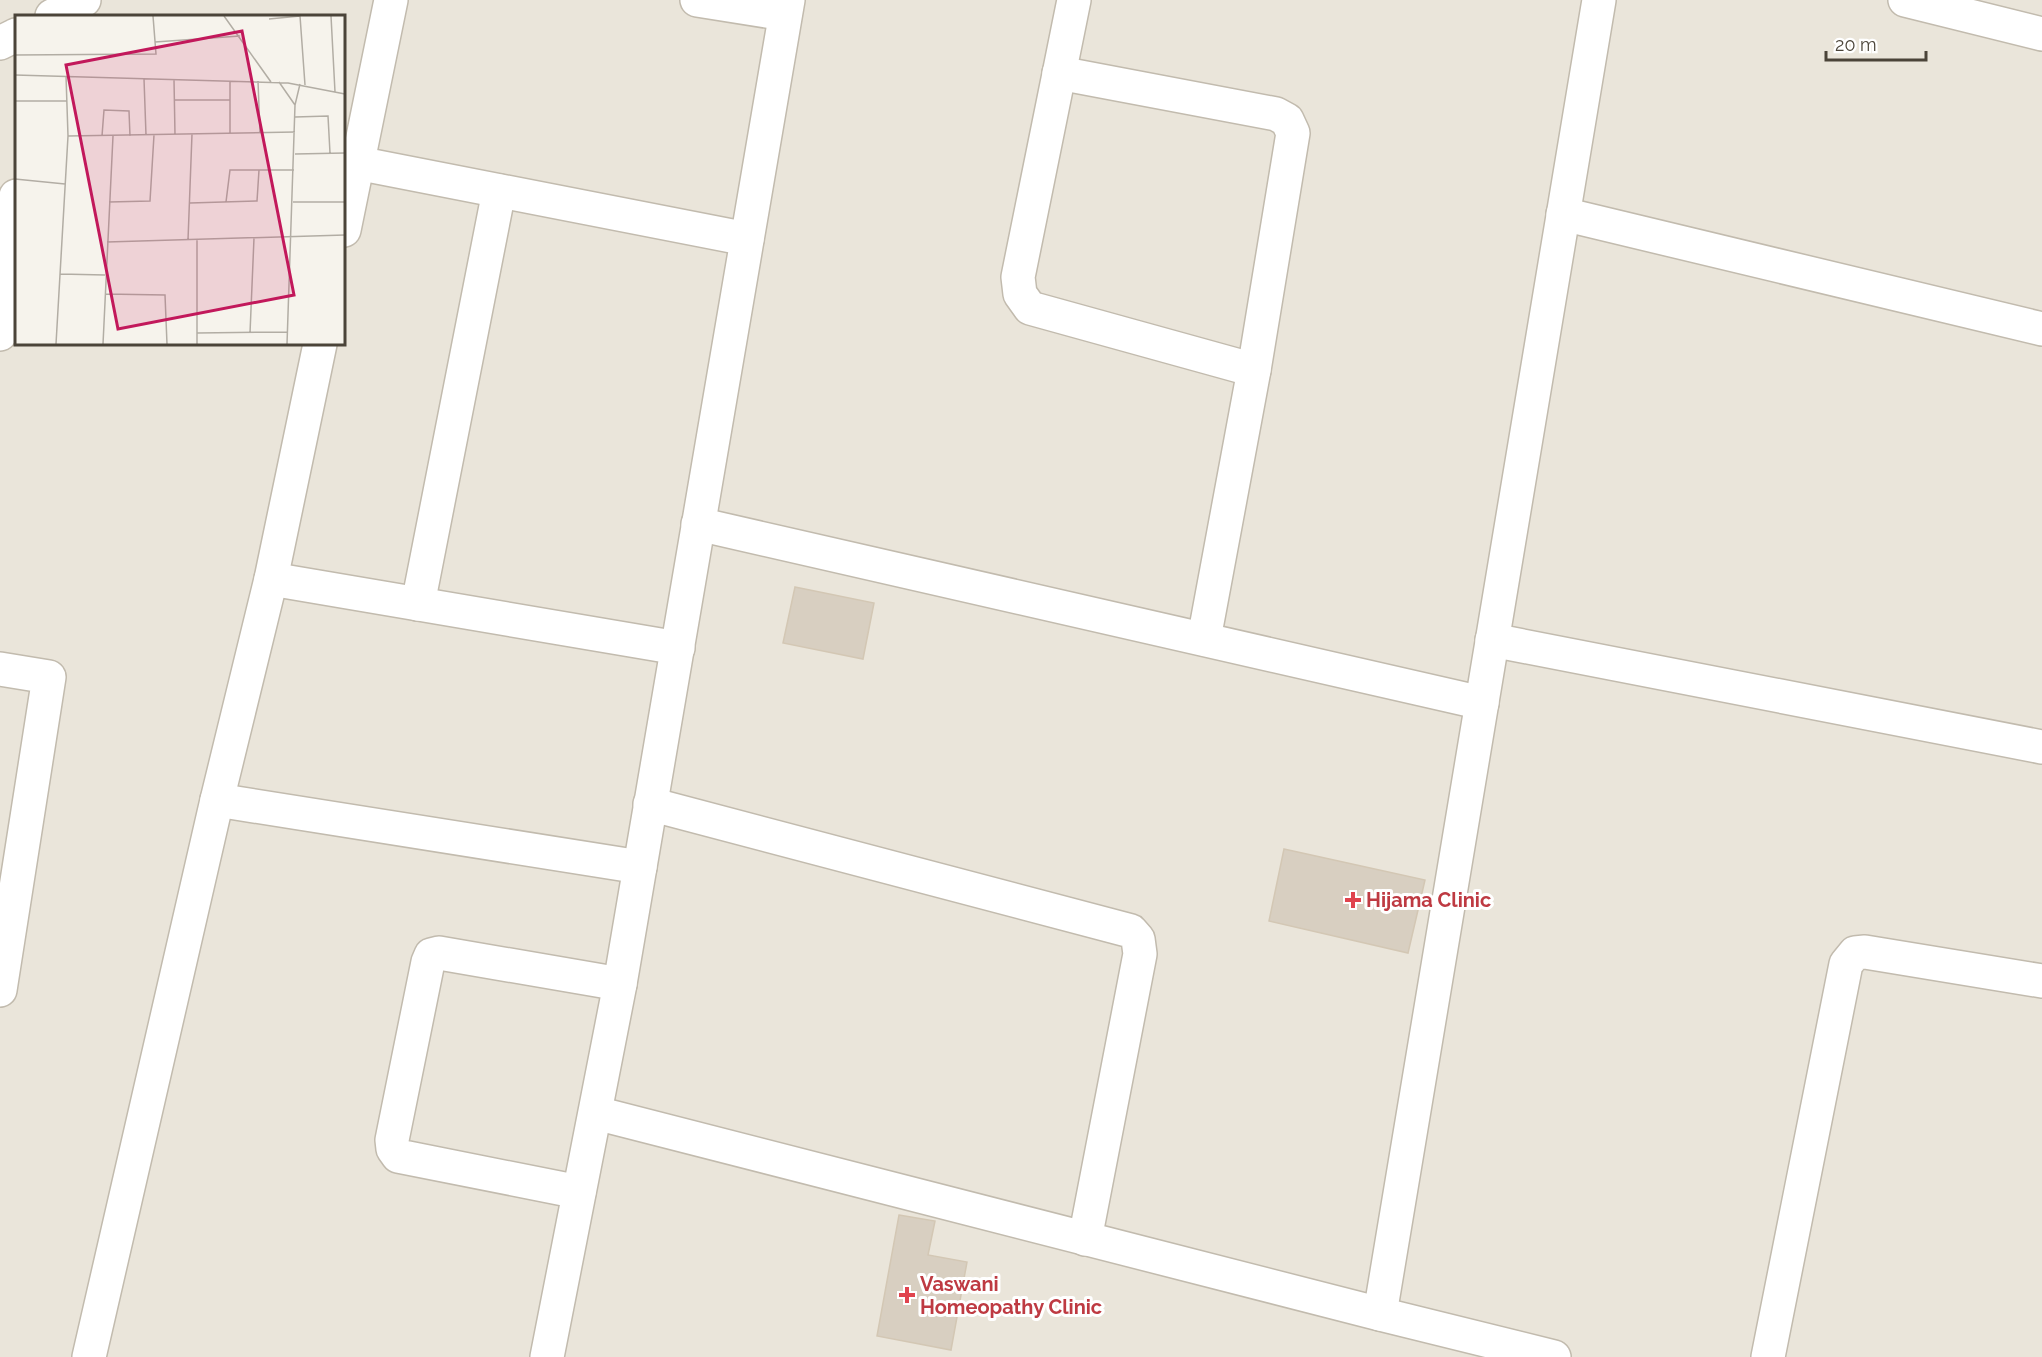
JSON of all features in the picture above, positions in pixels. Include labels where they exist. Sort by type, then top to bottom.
[{"type":"street","points":[[54,15],[84,0]]},
{"type":"street","points":[[345,225],[391,0]]},
{"type":"street","points":[[547,1357],[620,984],[787,7],[696,0]]},
{"type":"street","points":[[1074,0],[1018,277],[1020,294],[1030,308],[1254,370]]},
{"type":"street","points":[[1380,1314],[1599,0]]},
{"type":"street","points":[[1905,0],[2042,33]]},
{"type":"street","points":[[0,43],[15,36]]},
{"type":"street","points":[[1059,73],[1276,114],[1287,120],[1293,133],[1254,370],[1204,639]]},
{"type":"street","points":[[357,163],[747,239]]},
{"type":"street","points":[[418,604],[499,191]]},
{"type":"street","points":[[0,334],[15,205]]},
{"type":"street","points":[[1563,214],[2042,328]]},
{"type":"street","points":[[89,1357],[217,800],[271,579],[320,345]]},
{"type":"street","points":[[698,524],[1482,703]]},
{"type":"street","points":[[271,579],[678,648]]},
{"type":"street","points":[[1492,640],[2042,747]]},
{"type":"street","points":[[0,669],[49,676],[0,990]]},
{"type":"street","points":[[217,800],[640,867]]},
{"type":"street","points":[[651,804],[1131,931],[1138,939],[1140,954],[1085,1239]]},
{"type":"street","points":[[1768,1357],[1846,963],[1855,953],[1865,952],[2042,981]]},
{"type":"street","points":[[579,1192],[398,1156],[393,1149],[392,1140],[431,955],[439,953],[620,984]]},
{"type":"street","points":[[596,1113],[1554,1357]]},
{"type":"shaded area","points":[[0,0],[2042,0],[2042,1357],[0,1357]]},
{"type":"building","points":[[795,587],[874,603],[863,659],[783,643]]},
{"type":"building","points":[[1284,849],[1425,880],[1408,953],[1269,921]]},
{"type":"building","points":[[899,1215],[935,1221],[928,1255],[967,1262],[951,1350],[877,1336]]},
{"type":"place","name":"Hijama Clinic","points":[[1353,900]]},
{"type":"place","name":"Vaswani Homeopathy Clinic","points":[[907,1295]]}]
